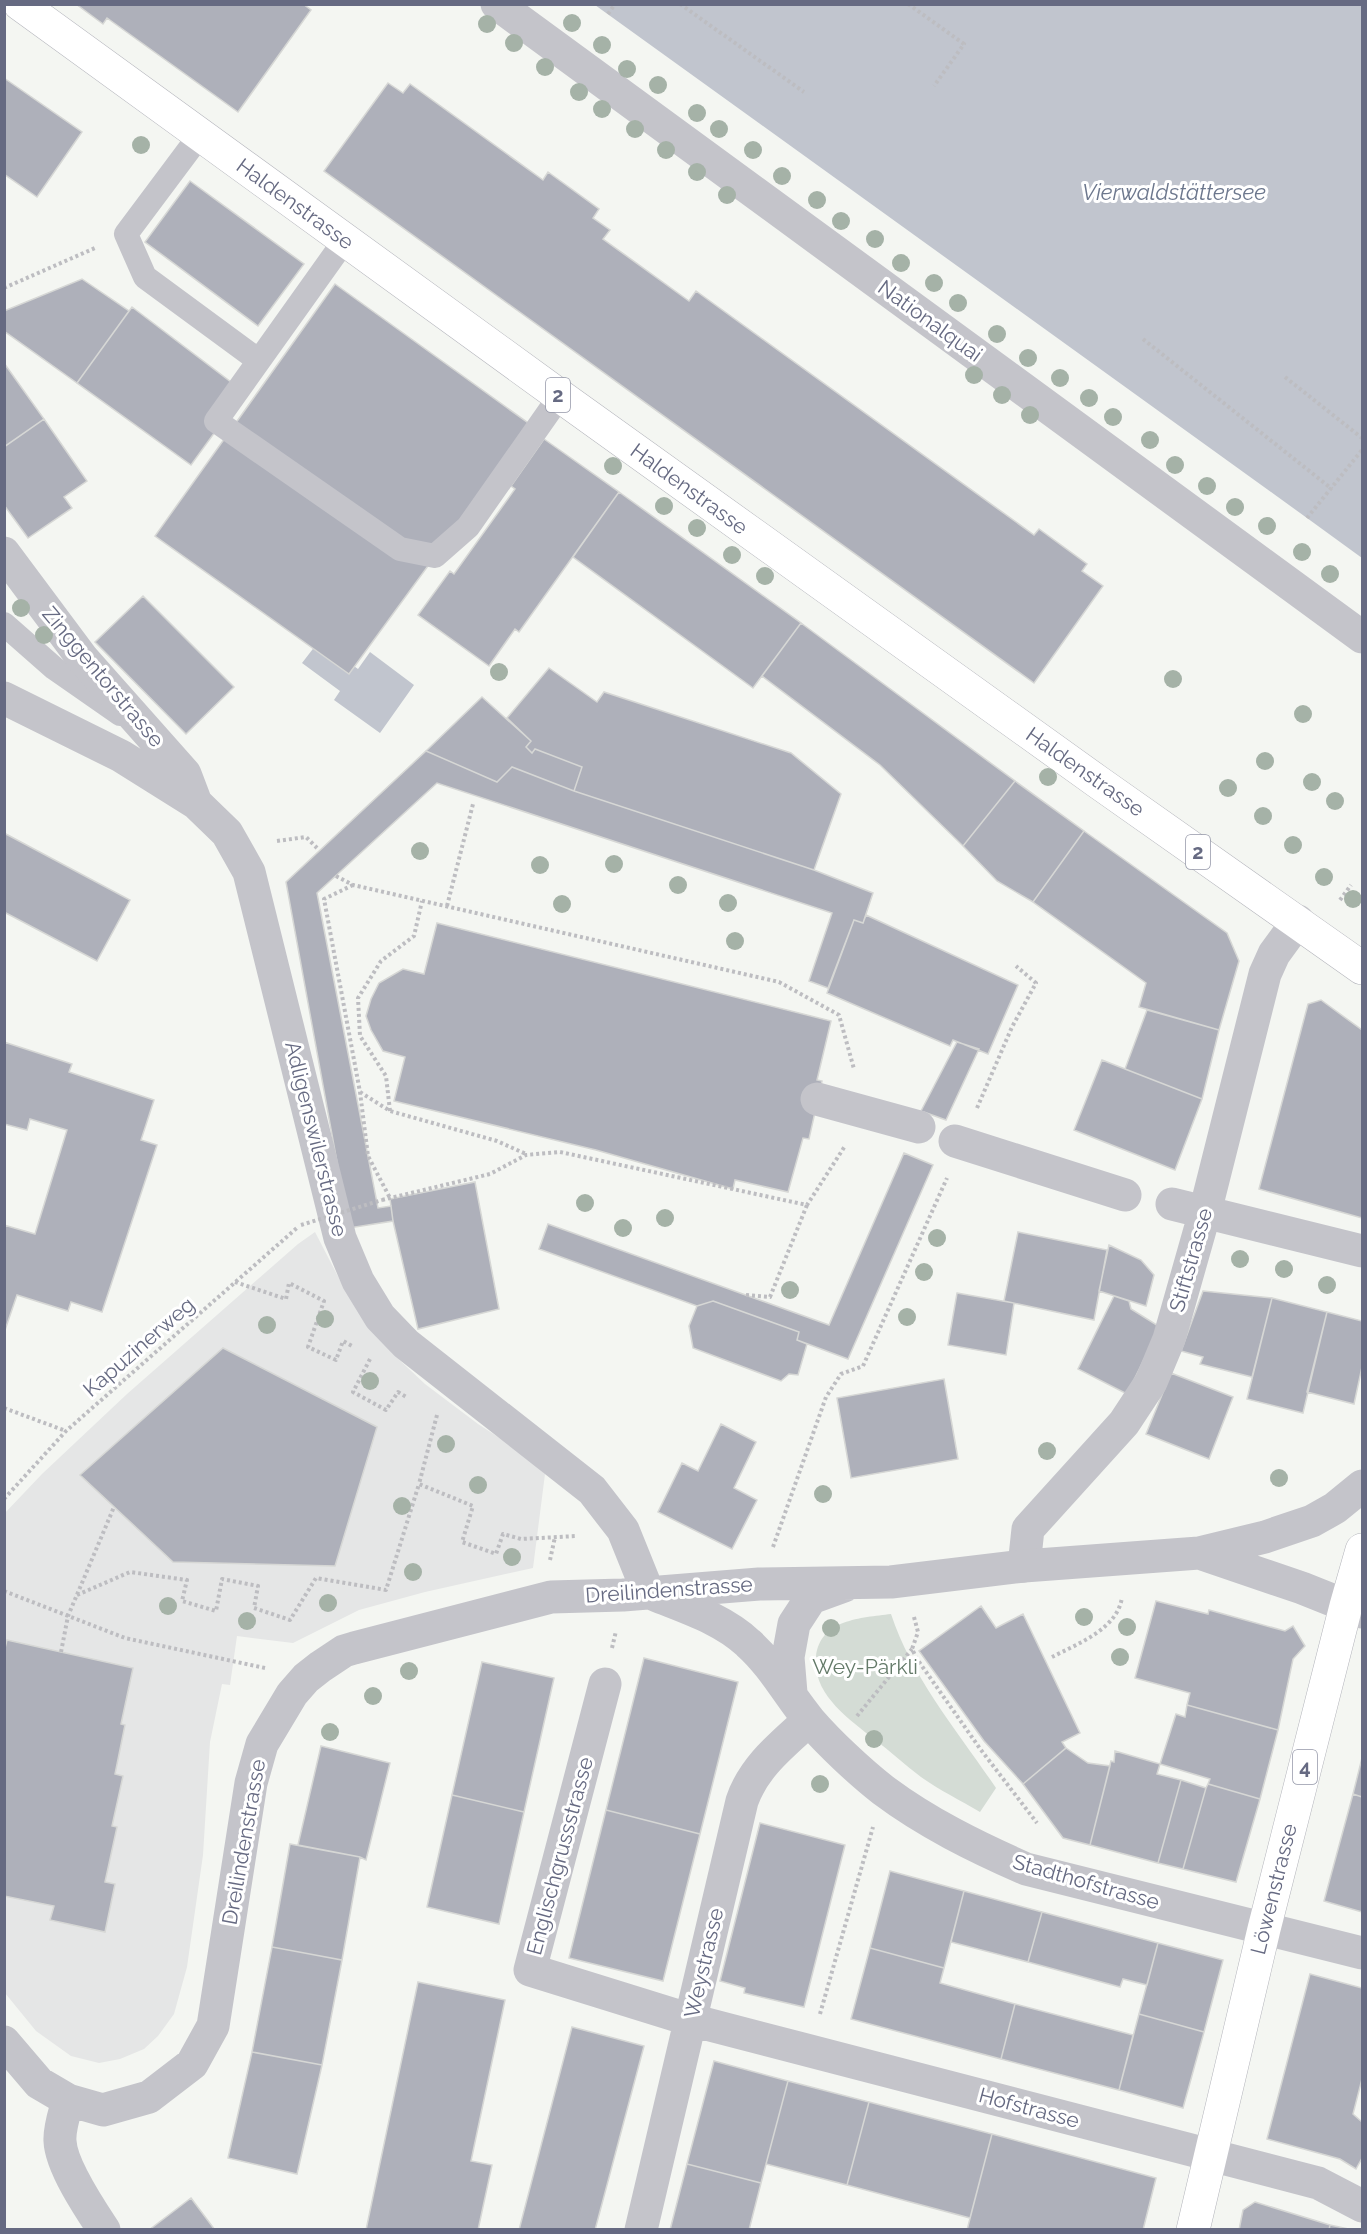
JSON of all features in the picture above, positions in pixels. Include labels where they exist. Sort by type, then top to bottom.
[{"type":"main road","name":"Haldenstrasse","points":[[20,4],[560,396],[1098,782],[1362,968]]},
{"type":"main road","name":"Löwenstrasse","points":[[1193,2229],[1264,1929],[1354,1609],[1362,1550]]},
{"type":"street","name":"Nationalquai","points":[[497,4],[1362,637]]},
{"type":"street","name":"Zinggentorstrasse","points":[[4,553],[83,659],[185,774],[196,803]]},
{"type":"street","name":"Adligenswilerstrasse","points":[[4,698],[121,756],[196,803],[227,833],[249,872],[340,1238],[358,1281],[380,1317],[406,1344],[591,1490],[623,1530],[636,1593]]},
{"type":"street","name":"Stiftstrasse","points":[[1024,1566],[1028,1528],[1124,1423],[1151,1382],[1169,1339],[1265,974],[1274,954],[1298,921]]},
{"type":"street","points":[[817,1099],[919,1127]]},
{"type":"street","points":[[959,1143],[1125,1195]]},
{"type":"street","points":[[1172,1204],[1362,1251]]},
{"type":"street","name":"Dreilindenstrasse","points":[[4,2042],[39,2083],[68,2100],[103,2110],[149,2097],[192,2064],[213,2026],[250,1783],[262,1744],[292,1694],[306,1678],[344,1651],[551,1597],[759,1584],[891,1582],[1024,1566],[1199,1553],[1264,1537],[1312,1521],[1335,1508],[1362,1486]]},
{"type":"street","name":"Dreilindenstrasse","points":[[1199,1553],[1302,1588],[1354,1609]]},
{"type":"street","name":"Dreilindenstrasse","points":[[791,1693],[788,1657],[794,1624],[811,1598],[855,1582]]},
{"type":"street","name":"Stadthofstrasse","points":[[636,1593],[719,1622],[748,1643],[791,1693],[809,1720],[882,1789],[931,1822],[978,1848],[1026,1869],[1362,1953]]},
{"type":"street","name":"Englischgrussstrasse","points":[[605,1684],[530,1970],[691,2020]]},
{"type":"street","name":"Weystrasse","points":[[641,2229],[747,1788],[766,1760],[809,1720]]},
{"type":"street","name":"Hofstrasse","points":[[691,2020],[1318,2183],[1362,2206]]},
{"type":"street","points":[[68,2100],[60,2142],[66,2164],[86,2204],[104,2229]]},
{"type":"lane","points":[[201,135],[126,234],[145,277],[258,360]]},
{"type":"lane","points":[[345,240],[216,421],[400,549],[435,556],[468,527],[560,396]]},
{"type":"lane","points":[[4,624],[54,668],[154,738]]},
{"type":"path","points":[[608,14],[615,4]]},
{"type":"path","points":[[680,4],[804,92]]},
{"type":"path","points":[[908,4],[964,44],[934,86]]},
{"type":"path","points":[[4,288],[126,234]]},
{"type":"path","points":[[1143,339],[1332,489]]},
{"type":"path","points":[[1285,377],[1362,438]]},
{"type":"path","points":[[1307,518],[1362,450]]},
{"type":"path","points":[[447,906],[473,804]]},
{"type":"path","points":[[277,841],[306,837],[317,848]]},
{"type":"path","points":[[336,876],[353,885],[779,982],[839,1015],[867,1113],[807,1205],[770,1297],[746,1295]]},
{"type":"path","points":[[353,885],[324,899],[360,1092],[368,1156],[390,1198],[490,1174],[526,1155],[560,1152],[807,1205]]},
{"type":"path","points":[[1340,900],[1351,885]]},
{"type":"path","points":[[390,1111],[387,1077],[360,1036],[358,999],[381,960],[414,936],[422,901]]},
{"type":"path","points":[[759,1584],[826,1397],[841,1374],[863,1366],[959,1143],[1012,1027],[1036,983],[1016,966]]},
{"type":"path","points":[[360,1092],[390,1111],[497,1141],[526,1155]]},
{"type":"path","name":"Kapuzinerweg","points":[[4,1499],[66,1431],[301,1225],[390,1198]]},
{"type":"path","points":[[235,1282],[286,1299],[289,1283],[324,1301],[308,1347],[336,1360],[343,1341],[362,1351]]},
{"type":"path","points":[[371,1356],[353,1392],[386,1410],[398,1392],[418,1403]]},
{"type":"path","points":[[4,1408],[66,1431]]},
{"type":"path","points":[[77,1595],[130,1572],[187,1580],[182,1600],[216,1611],[222,1579],[258,1586],[254,1608],[290,1620],[316,1578],[386,1590],[419,1484],[437,1414],[428,1408]]},
{"type":"path","points":[[419,1484],[473,1506],[462,1542],[496,1554],[503,1534],[521,1539],[578,1536]]},
{"type":"path","points":[[61,1652],[68,1616],[114,1507]]},
{"type":"path","points":[[1052,1657],[1092,1636],[1109,1622],[1119,1610],[1122,1599],[1121,1588]]},
{"type":"path","points":[[4,1591],[125,1638],[234,1661]]},
{"type":"path","points":[[605,1684],[636,1593]]},
{"type":"path","points":[[854,1719],[912,1649],[918,1632],[914,1612]]},
{"type":"path","points":[[912,1649],[981,1750],[1037,1823]]},
{"type":"path","points":[[809,2051],[875,1818]]},
{"type":"shaded area","points":[[315,1232],[343,1286],[392,1353],[425,1384],[478,1424],[518,1450],[545,1474],[533,1568],[425,1592],[359,1610],[293,1643],[237,1636],[230,1685],[222,1684],[210,1742],[203,1855],[187,1967],[174,2014],[158,2036],[144,2049],[120,2059],[99,2063],[71,2056],[36,2031],[5,1993],[4,1514],[42,1474],[127,1394],[298,1244]]},
{"type":"green space","name":"Wey-Pärkli","points":[[891,1614],[900,1638],[924,1683],[996,1788],[980,1812],[909,1768],[844,1714],[826,1694],[820,1683],[816,1670],[816,1657],[819,1644],[825,1635],[834,1628],[855,1619]]},
{"type":"water","name":"Vierwaldstättersee","points":[[595,5],[1362,5],[1362,558],[1307,518]]},
{"type":"water","points":[[319,641],[358,669],[370,652],[414,685],[380,733],[334,700],[340,691],[302,663]]},
{"type":"building","points":[[76,4],[303,4],[311,10],[238,112],[107,18],[103,24]]},
{"type":"building","points":[[4,78],[82,132],[37,197],[4,174]]},
{"type":"building","points":[[388,83],[403,93],[410,84],[543,180],[548,172],[599,209],[593,218],[610,230],[603,239],[689,301],[696,291],[1034,535],[1039,529],[1087,564],[1082,571],[1103,586],[1034,683],[324,171]]},
{"type":"building","points":[[190,181],[304,264],[258,326],[145,242]]},
{"type":"building","points":[[82,279],[129,311],[77,383],[4,331],[4,311]]},
{"type":"building","points":[[335,284],[531,425],[349,674],[155,536]]},
{"type":"building","points":[[132,307],[244,392],[191,465],[77,383]]},
{"type":"building","points":[[4,363],[44,419],[4,447]]},
{"type":"building","points":[[44,419],[87,481],[64,497],[72,508],[28,538],[4,505],[4,447]]},
{"type":"building","points":[[544,439],[619,492],[519,632],[515,629],[489,666],[418,615],[450,571],[454,574],[515,489],[511,486]]},
{"type":"building","points":[[619,492],[801,623],[753,688],[573,557]]},
{"type":"building","points":[[143,596],[234,687],[186,734],[95,642]]},
{"type":"building","points":[[801,623],[1015,781],[963,846],[880,765],[762,676]]},
{"type":"building","points":[[549,668],[597,702],[604,692],[791,753],[841,794],[814,870],[574,791],[582,767],[535,749],[532,753],[526,747],[531,741],[507,718]]},
{"type":"building","points":[[482,697],[531,741],[526,747],[532,753],[535,749],[582,767],[574,791],[512,767],[497,782],[426,751]]},
{"type":"building","points":[[426,751],[497,782],[512,767],[574,791],[814,870],[873,893],[863,923],[854,920],[828,988],[809,981],[832,913],[437,783],[317,893],[378,1208],[391,1206],[393,1221],[349,1228],[286,882]]},
{"type":"building","points":[[1015,781],[1084,831],[1033,902],[997,881],[963,846]]},
{"type":"building","points":[[1084,831],[1227,933],[1239,961],[1219,1030],[1139,1007],[1146,983],[1033,902]]},
{"type":"building","points":[[4,833],[130,900],[97,961],[4,912]]},
{"type":"building","points":[[866,915],[1018,985],[988,1054],[953,1040],[950,1046],[827,993],[854,920],[863,923]]},
{"type":"building","points":[[437,923],[831,1021],[817,1080],[822,1081],[809,1139],[803,1138],[788,1192],[735,1180],[733,1189],[596,1150],[394,1101],[405,1057],[383,1051],[366,1016],[379,983],[403,969],[424,974]]},
{"type":"building","points":[[1321,1000],[1362,1030],[1362,1218],[1259,1189],[1308,1004]]},
{"type":"building","points":[[1147,1010],[1219,1030],[1202,1099],[1125,1069]]},
{"type":"building","points":[[4,1042],[72,1064],[69,1072],[154,1100],[141,1140],[157,1145],[102,1312],[71,1302],[68,1311],[17,1295],[4,1333],[4,1225],[35,1234],[67,1130],[30,1119],[27,1130],[4,1124]]},
{"type":"building","points":[[957,1042],[979,1049],[946,1120],[921,1111]]},
{"type":"building","points":[[1102,1060],[1202,1099],[1175,1170],[1074,1130]]},
{"type":"building","points":[[904,1153],[933,1165],[848,1359],[797,1340],[799,1332],[713,1301],[697,1306],[539,1249],[548,1224],[829,1325]]},
{"type":"building","points":[[475,1182],[499,1309],[418,1329],[390,1199]]},
{"type":"building","points":[[1018,1232],[1107,1250],[1094,1320],[1004,1301]]},
{"type":"building","points":[[1109,1245],[1141,1260],[1154,1275],[1146,1306],[1099,1291]]},
{"type":"building","points":[[1203,1291],[1272,1298],[1252,1377],[1200,1364],[1203,1357],[1181,1351]]},
{"type":"building","points":[[957,1293],[1014,1303],[1006,1355],[948,1345]]},
{"type":"building","points":[[1114,1296],[1129,1301],[1131,1309],[1160,1327],[1127,1394],[1078,1369]]},
{"type":"building","points":[[1272,1298],[1327,1312],[1303,1413],[1247,1399]]},
{"type":"building","points":[[713,1301],[799,1332],[797,1340],[807,1344],[798,1375],[789,1374],[781,1381],[693,1348],[689,1326],[697,1306]]},
{"type":"building","points":[[1327,1312],[1362,1321],[1362,1367],[1354,1404],[1307,1392]]},
{"type":"building","points":[[223,1348],[377,1427],[335,1566],[173,1562],[80,1475]]},
{"type":"building","points":[[1171,1373],[1233,1397],[1209,1459],[1146,1434]]},
{"type":"building","points":[[944,1379],[958,1459],[851,1478],[837,1398]]},
{"type":"building","points":[[721,1424],[756,1442],[734,1488],[757,1500],[732,1549],[658,1512],[682,1463],[698,1471]]},
{"type":"building","points":[[1156,1601],[1208,1614],[1209,1610],[1285,1631],[1293,1626],[1305,1646],[1293,1659],[1278,1730],[1187,1705],[1190,1693],[1135,1678]]},
{"type":"building","points":[[981,1606],[996,1628],[1023,1614],[1080,1733],[1062,1742],[1066,1748],[1023,1784],[984,1741],[919,1651]]},
{"type":"building","points":[[7,1640],[133,1668],[121,1724],[125,1725],[115,1774],[123,1776],[112,1826],[117,1827],[105,1882],[115,1884],[105,1932],[50,1920],[54,1906],[4,1896],[4,1652]]},
{"type":"building","points":[[644,1658],[738,1682],[700,1834],[606,1810]]},
{"type":"building","points":[[482,1662],[554,1678],[524,1812],[452,1795]]},
{"type":"building","points":[[1187,1705],[1278,1730],[1260,1799],[1208,1784],[1210,1779],[1160,1764],[1176,1714],[1185,1717]]},
{"type":"building","points":[[321,1746],[390,1763],[366,1860],[298,1845]]},
{"type":"building","points":[[1066,1748],[1088,1763],[1110,1766],[1090,1845],[1063,1838],[1023,1784]]},
{"type":"building","points":[[1115,1751],[1160,1764],[1157,1774],[1181,1780],[1158,1863],[1090,1845],[1111,1761],[1114,1762]]},
{"type":"building","points":[[1362,1758],[1362,1797],[1353,1794]]},
{"type":"building","points":[[1181,1780],[1206,1788],[1208,1784],[1260,1799],[1236,1882],[1158,1863]]},
{"type":"building","points":[[1181,1780],[1206,1788],[1183,1869],[1158,1863]]},
{"type":"building","points":[[1353,1794],[1362,1797],[1362,1912],[1324,1901]]},
{"type":"building","points":[[452,1795],[524,1812],[499,1924],[427,1907]]},
{"type":"building","points":[[606,1810],[700,1834],[663,1981],[569,1958]]},
{"type":"building","points":[[760,1823],[845,1845],[804,2007],[744,1993],[745,1988],[720,1981]]},
{"type":"building","points":[[290,1844],[360,1857],[342,1960],[272,1947]]},
{"type":"building","points":[[890,1871],[964,1891],[944,1968],[870,1948]]},
{"type":"building","points":[[964,1891],[1042,1912],[1028,1962],[951,1942]]},
{"type":"building","points":[[1042,1912],[1158,1943],[1147,1985],[1123,1979],[1120,1987],[1028,1962]]},
{"type":"building","points":[[1158,1943],[1223,1960],[1204,2032],[1139,2014]]},
{"type":"building","points":[[272,1947],[342,1960],[322,2065],[252,2052]]},
{"type":"building","points":[[870,1948],[944,1968],[940,1983],[1015,2004],[1001,2059],[851,2019]]},
{"type":"building","points":[[1310,1974],[1362,1988],[1362,2079],[1353,2114],[1362,2122],[1362,2158],[1356,2169],[1340,2159],[1267,2139]]},
{"type":"building","points":[[418,1982],[505,2000],[471,2161],[492,2165],[478,2230],[366,2230]]},
{"type":"building","points":[[1015,2004],[1133,2035],[1119,2090],[1001,2059]]},
{"type":"building","points":[[1139,2014],[1204,2032],[1183,2108],[1119,2090]]},
{"type":"building","points":[[572,2027],[644,2046],[595,2230],[519,2230]]},
{"type":"building","points":[[252,2052],[322,2065],[297,2174],[228,2158]]},
{"type":"building","points":[[714,2061],[788,2081],[761,2183],[687,2164]]},
{"type":"building","points":[[788,2081],[869,2102],[847,2185],[766,2164]]},
{"type":"building","points":[[869,2102],[992,2134],[970,2218],[847,2185]]},
{"type":"building","points":[[992,2134],[1156,2178],[1143,2230],[967,2230]]},
{"type":"building","points":[[687,2164],[761,2183],[749,2230],[670,2230]]},
{"type":"building","points":[[191,2198],[215,2230],[149,2230]]},
{"type":"building","points":[[1255,2202],[1330,2225],[1329,2230],[1239,2230],[1243,2210]]},
{"type":"building","points":[[1330,2225],[1353,2230],[1329,2230]]}]
